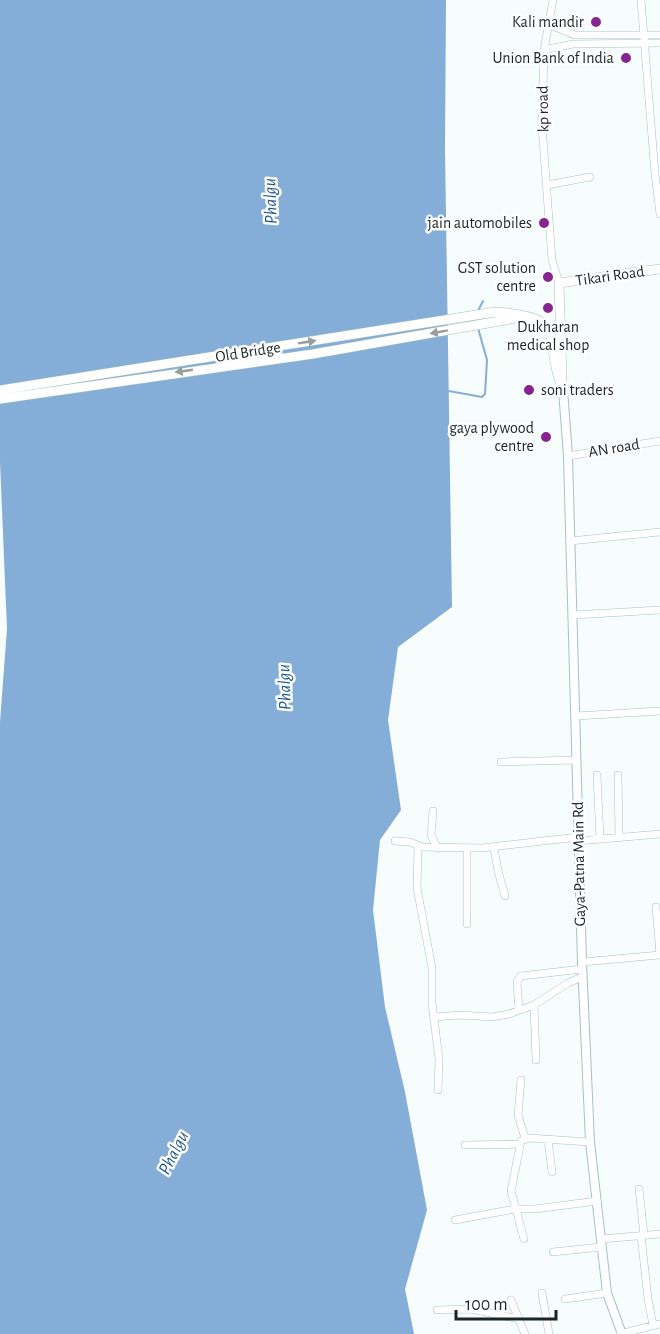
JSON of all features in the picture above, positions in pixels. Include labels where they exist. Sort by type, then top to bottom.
[{"type":"highway","name":"Tikari Road","points":[[563,390],[559,283],[660,269]]},
{"type":"highway","points":[[0,399],[314,354],[496,317],[524,316],[541,321],[550,331],[557,378],[563,390]]},
{"type":"highway","name":"Old Bridge","points":[[0,390],[496,317]]},
{"type":"main road","name":"Gaya-Patna Main Rd","points":[[563,390],[568,456],[582,969],[590,1142],[607,1293],[622,1334]]},
{"type":"street","name":"kp road","points":[[553,0],[544,50],[542,126],[552,260],[559,283]]},
{"type":"street","points":[[641,0],[660,214]]},
{"type":"street","points":[[548,24],[575,35],[660,43]]},
{"type":"street","points":[[544,50],[573,44],[644,40],[660,36]]},
{"type":"street","points":[[547,185],[590,177]]},
{"type":"street","name":"AN road","points":[[568,456],[660,441]]},
{"type":"street","points":[[570,541],[660,532]]},
{"type":"street","points":[[573,615],[660,610]]},
{"type":"street","points":[[576,716],[660,711]]},
{"type":"street","points":[[501,762],[576,760]]},
{"type":"street","points":[[597,775],[600,839]]},
{"type":"street","points":[[618,775],[619,837]]},
{"type":"street","points":[[433,811],[431,835],[437,848]]},
{"type":"street","points":[[395,841],[410,842],[418,847],[494,848],[578,839],[660,834]]},
{"type":"street","points":[[418,847],[417,888],[429,946],[433,982],[439,1059],[438,1090]]},
{"type":"street","points":[[467,848],[467,924]]},
{"type":"street","points":[[494,848],[506,896]]},
{"type":"street","points":[[519,1011],[517,982],[521,976],[582,969],[660,955],[656,907]]},
{"type":"street","points":[[434,1017],[460,1015],[492,1017],[519,1011],[534,1005],[568,983],[582,969]]},
{"type":"street","points":[[534,1005],[536,1060]]},
{"type":"street","points":[[521,1080],[518,1115],[522,1141],[511,1186],[524,1239]]},
{"type":"street","points":[[465,1146],[548,1140],[590,1142]]},
{"type":"street","points":[[548,1140],[552,1172]]},
{"type":"street","points":[[622,1334],[656,1325],[648,1299],[639,1189]]},
{"type":"street","points":[[455,1220],[515,1209],[535,1209],[597,1201]]},
{"type":"street","points":[[554,1251],[642,1235],[660,1234]]},
{"type":"street","points":[[542,1293],[549,1334]]},
{"type":"street","points":[[565,1299],[607,1293]]},
{"type":"street","points":[[511,1300],[525,1334]]},
{"type":"street","points":[[438,1310],[471,1309],[519,1319]]},
{"type":"water","name":"Phalgu","points":[[0,0],[446,0],[445,150],[452,607],[398,647],[388,720],[401,810],[380,840],[373,910],[385,1007],[405,1092],[427,1210],[405,1289],[414,1334],[0,1334],[0,722],[7,629],[0,462]]},
{"type":"waterway","points":[[478,311],[483,301]]},
{"type":"waterway","points":[[449,391],[482,397],[485,394],[487,360],[478,328]]},
{"type":"place","name":"Kali mandir","points":[[596,22]]},
{"type":"place","name":"Union Bank of India","points":[[626,58]]},
{"type":"place","name":"jain automobiles","points":[[544,223]]},
{"type":"place","name":"GST solution centre","points":[[548,277]]},
{"type":"place","name":"Dukharan medical shop","points":[[548,308]]},
{"type":"place","name":"soni traders","points":[[529,390]]},
{"type":"place","name":"gaya plywood centre","points":[[546,437]]}]
